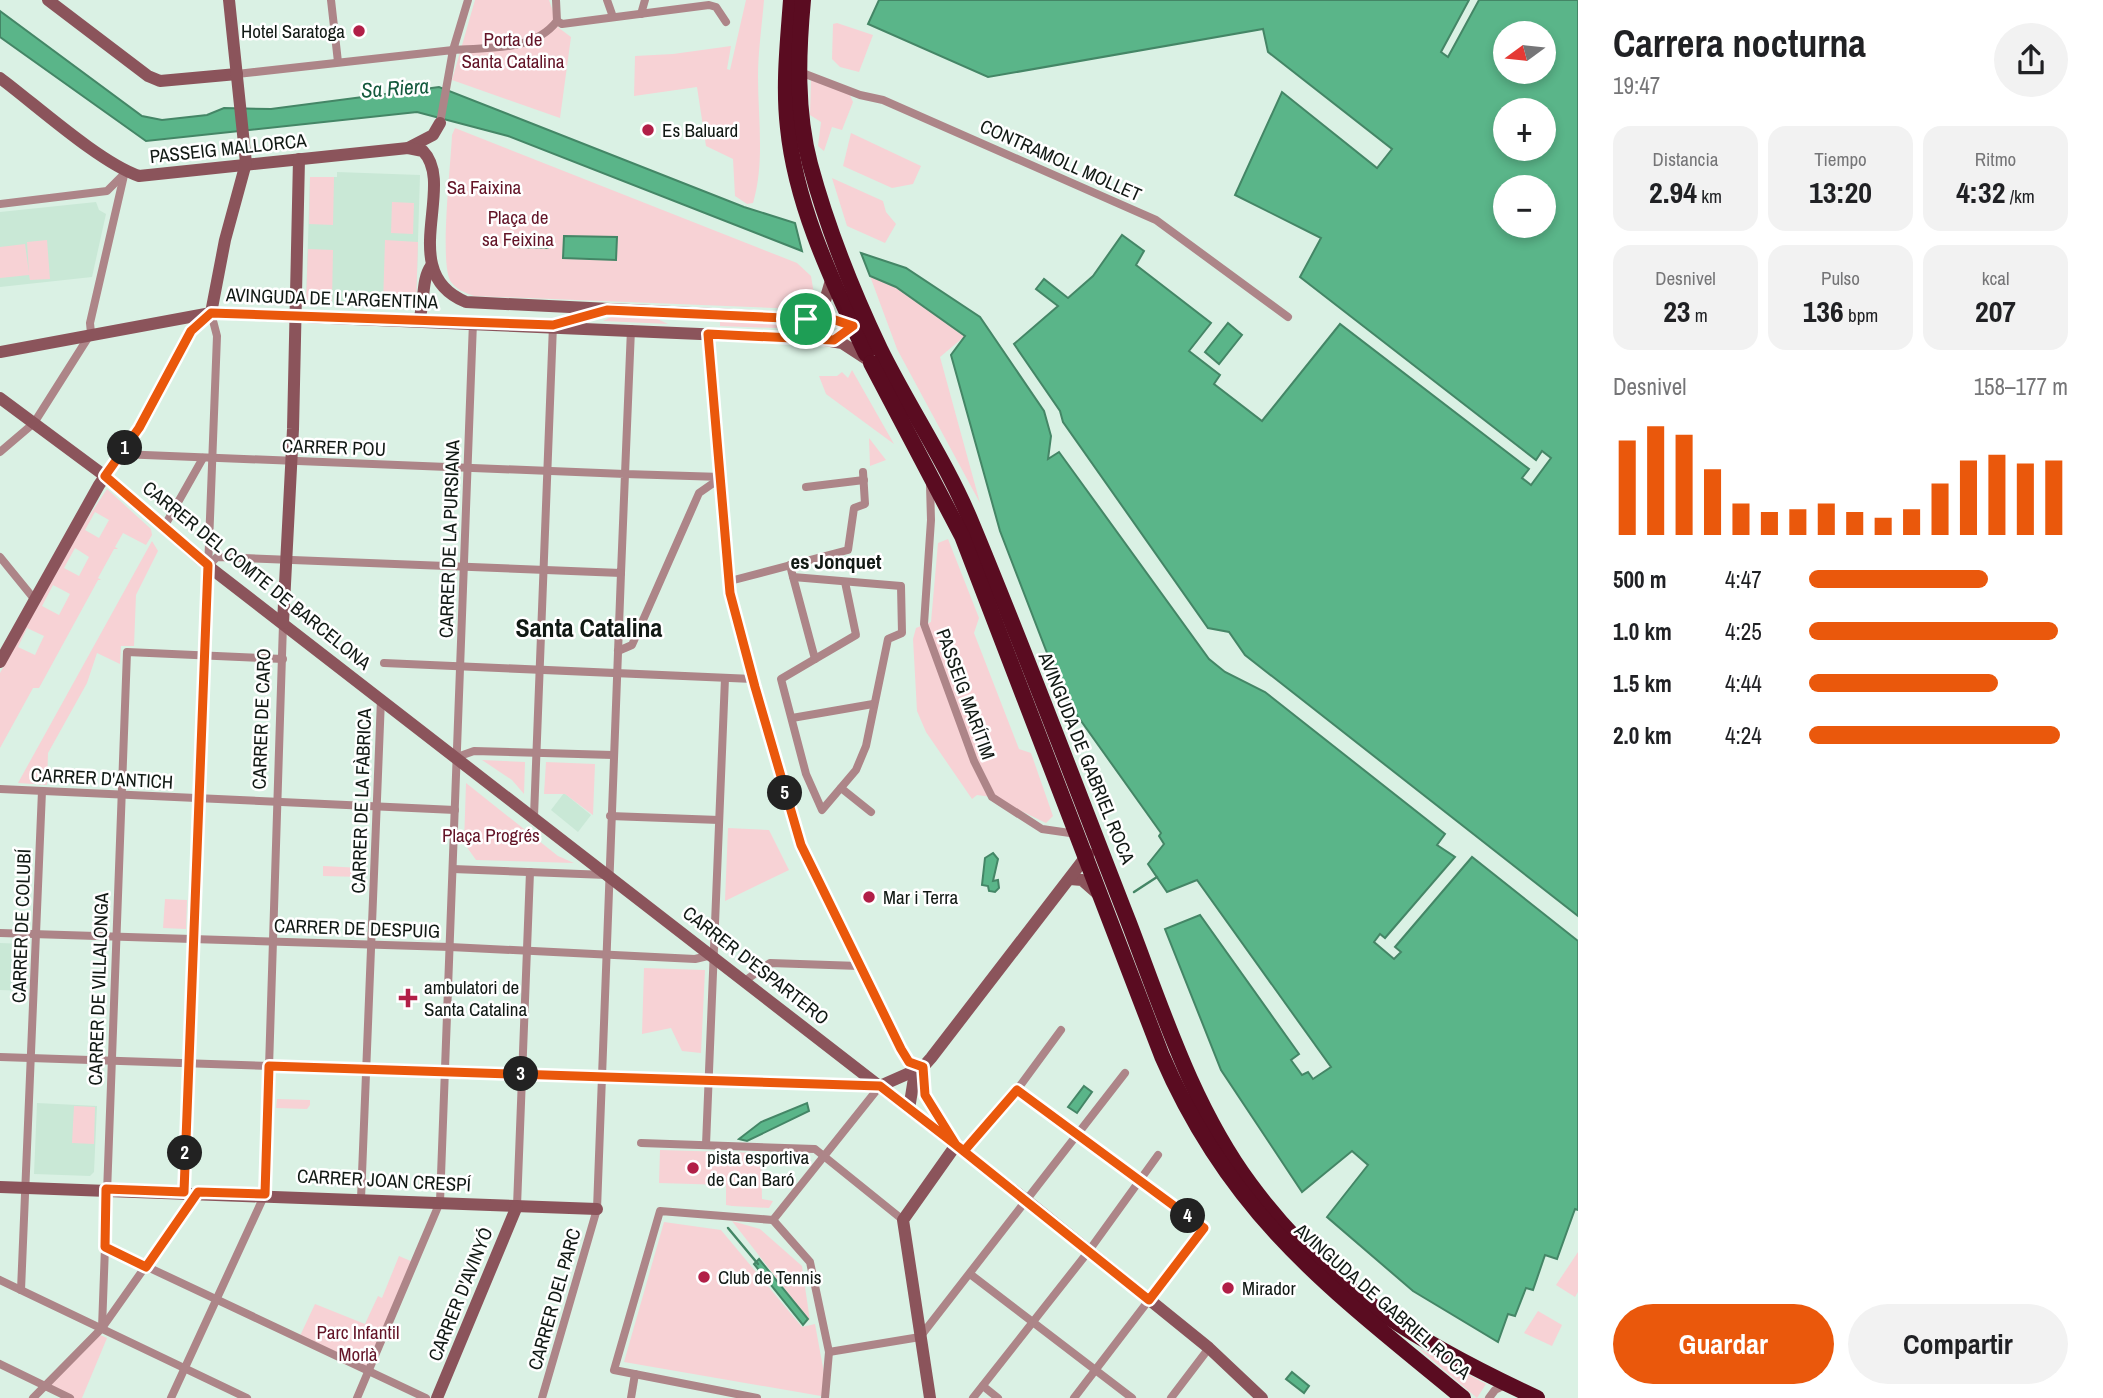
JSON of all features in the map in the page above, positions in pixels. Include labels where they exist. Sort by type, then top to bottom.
[{"type":"highway","name":"AVINGUDA DE GABRIEL ROCA","points":[[791,0],[793,76],[806,145],[832,231],[858,299],[872,355],[962,536],[1172,1078],[1200,1134],[1235,1186],[1266,1225],[1316,1276],[1463,1398]]},
{"type":"highway","name":"AVINGUDA DE GABRIEL ROCA","points":[[803,0],[788,126],[796,171],[832,277],[853,326],[969,517],[1195,1087],[1226,1148],[1258,1195],[1311,1254],[1380,1314],[1435,1349],[1537,1398]]},
{"type":"street","points":[[48,0],[148,76],[160,80],[527,43],[547,35],[557,21],[556,0]]},
{"type":"street","points":[[184,1192],[208,565],[207,458],[217,336],[211,313],[225,240],[246,163],[229,0]]},
{"type":"street","points":[[331,0],[338,62]]},
{"type":"street","points":[[440,123],[446,80],[468,0]]},
{"type":"street","points":[[607,0],[613,17]]},
{"type":"street","points":[[641,14],[645,0]]},
{"type":"street","points":[[557,21],[562,24],[709,5],[716,7],[726,22]]},
{"type":"street","name":"CONTRAMOLL MOLLET","points":[[793,76],[883,100],[1156,220],[1288,317]]},
{"type":"street","name":"PASSEIG MALLORCA","points":[[0,78],[125,171],[144,176],[246,163],[408,148],[433,135],[440,123]]},
{"type":"street","points":[[408,148],[423,151],[430,161],[431,266],[427,272],[424,307],[419,320]]},
{"type":"street","name":"CARRER DE CARO","points":[[265,1194],[299,159]]},
{"type":"street","points":[[0,204],[107,191],[125,171]]},
{"type":"street","points":[[0,452],[34,423],[91,334],[90,323],[125,171]]},
{"type":"street","name":"AVINGUDA DE L'ARGENTINA","points":[[431,266],[443,288],[466,302],[835,320],[853,326]]},
{"type":"street","points":[[806,319],[824,304],[832,277]]},
{"type":"street","points":[[834,340],[853,326],[858,299]]},
{"type":"street","points":[[534,816],[553,325],[607,310]]},
{"type":"street","points":[[0,662],[105,476],[139,428],[191,331],[211,313]]},
{"type":"street","name":"AVINGUDA DE L'ARGENTINA","points":[[0,352],[211,313],[553,325],[834,340]]},
{"type":"street","points":[[681,313],[708,334],[730,581],[753,679],[801,845],[909,1062],[923,1067]]},
{"type":"street","name":"CARRER DE LA PURSIANA","points":[[440,1202],[473,322]]},
{"type":"street","name":"CARRER DEL PARC","points":[[542,1398],[597,1209],[610,816],[631,329]]},
{"type":"street","points":[[834,340],[872,355]]},
{"type":"street","points":[[712,378],[724,378]]},
{"type":"street","name":"CARRER DEL COMTE DE BARCELONA","points":[[0,398],[105,476],[208,565],[534,816]]},
{"type":"street","name":"CARRER POU","points":[[120,454],[722,477]]},
{"type":"street","points":[[164,527],[207,458]]},
{"type":"street","name":"PASSEIG MARÍTIM","points":[[925,461],[932,511],[924,624],[974,761],[992,797],[1042,829],[1077,834]]},
{"type":"street","points":[[730,581],[848,550],[854,508],[866,503],[864,476],[806,487]]},
{"type":"street","points":[[618,651],[632,645],[699,493],[722,477]]},
{"type":"street","points":[[0,556],[35,600]]},
{"type":"street","points":[[208,565],[217,557],[621,573]]},
{"type":"street","points":[[790,565],[815,659]]},
{"type":"street","points":[[793,577],[901,586],[902,634],[888,639],[873,704],[871,732],[856,770],[822,810],[806,774],[781,679],[856,635],[845,582]]},
{"type":"street","name":"CARRER DE VILLALONGA","points":[[102,1328],[127,652],[205,655]]},
{"type":"street","points":[[205,655],[283,659]]},
{"type":"street","points":[[384,663],[753,679]]},
{"type":"street","points":[[706,1145],[725,678]]},
{"type":"street","name":"CARRER DE LA FÀBRICA","points":[[360,1199],[381,699]]},
{"type":"street","points":[[792,718],[873,704]]},
{"type":"street","points":[[457,757],[474,751],[613,755]]},
{"type":"street","points":[[841,788],[871,812]]},
{"type":"street","name":"CARRER D'ANTICH","points":[[0,789],[455,810]]},
{"type":"street","name":"CARRER DE COLUBÍ","points":[[21,1290],[42,791]]},
{"type":"street","name":"CARRER D'ESPARTERO","points":[[534,816],[1025,1199],[1209,1349],[1262,1398]]},
{"type":"street","points":[[610,816],[719,820]]},
{"type":"street","points":[[909,1109],[914,1078],[1070,878],[1088,864],[1095,834]]},
{"type":"street","points":[[1088,864],[1112,880]]},
{"type":"street","points":[[453,869],[609,875]]},
{"type":"street","points":[[517,1206],[530,872]]},
{"type":"street","points":[[1070,878],[1089,884],[1102,900]]},
{"type":"street","name":"CARRER DE DESPUIG","points":[[0,933],[371,944],[695,959],[712,955]]},
{"type":"street","points":[[746,981],[770,963],[859,966]]},
{"type":"street","points":[[903,1220],[960,1148],[1017,1090],[1061,1030]]},
{"type":"street","points":[[0,1057],[880,1086],[923,1067]]},
{"type":"street","points":[[923,1067],[925,1095],[960,1148]]},
{"type":"street","points":[[829,1352],[920,1337],[1125,1073]]},
{"type":"street","points":[[773,1220],[822,1155],[880,1086]]},
{"type":"street","points":[[1017,1090],[1204,1228],[1074,1398]]},
{"type":"street","points":[[641,1143],[815,1149],[903,1220],[930,1398]]},
{"type":"street","points":[[973,1398],[1088,1252],[1158,1155]]},
{"type":"street","name":"CARRER JOAN CRESPÍ","points":[[0,1186],[265,1194],[597,1209]]},
{"type":"street","points":[[33,1398],[102,1328],[198,1192]]},
{"type":"street","points":[[171,1398],[265,1194]]},
{"type":"street","points":[[357,1398],[440,1202]]},
{"type":"street","name":"CARRER D'AVINYÓ","points":[[438,1398],[517,1206]]},
{"type":"street","points":[[757,1398],[727,1395],[614,1370],[660,1211],[773,1220],[810,1262],[829,1352],[825,1398]]},
{"type":"street","points":[[105,1247],[426,1398]]},
{"type":"street","points":[[970,1274],[1132,1398]]},
{"type":"street","points":[[0,1280],[247,1398]]},
{"type":"street","points":[[1171,1398],[1209,1349]]},
{"type":"street","points":[[0,1364],[70,1398]]},
{"type":"street","points":[[631,1398],[635,1374]]},
{"type":"street","points":[[1489,1398],[1495,1390],[1507,1384]]},
{"type":"street","points":[[983,1386],[998,1398]]},
{"type":"shaded area","points":[[879,0],[1469,0],[1441,52],[1448,57],[1479,0],[1578,0],[1578,916],[1245,655],[1229,632],[1208,628],[1063,422],[1060,411],[1014,344],[1058,306],[1036,289],[1044,279],[1068,298],[1093,276],[1122,235],[1144,251],[1136,265],[1211,323],[1189,351],[1220,375],[1214,384],[1262,421],[1340,324],[1529,469],[1522,478],[1531,485],[1551,458],[1542,451],[1536,460],[1300,277],[1321,238],[1235,195],[1282,92],[1377,168],[1392,149],[1268,52],[1263,29],[988,77],[868,24]]},
{"type":"shaded area","points":[[0,11],[142,116],[162,120],[207,115],[224,108],[271,109],[439,87],[744,207],[795,223],[802,251],[508,136],[417,112],[146,141],[0,37]]},
{"type":"shaded area","points":[[337,172],[420,175],[416,306],[306,303],[310,177],[337,177]]},
{"type":"shaded area","points":[[96,202],[99,210],[106,214],[92,277],[0,287],[0,212]]},
{"type":"shaded area","points":[[564,236],[617,237],[616,260],[563,258]]},
{"type":"shaded area","points":[[517,242],[548,243],[550,246],[516,247],[514,245]]},
{"type":"shaded area","points":[[861,253],[906,268],[980,317],[1044,411],[1051,436],[1048,459],[1059,452],[1209,659],[1225,672],[1265,692],[1445,834],[1437,845],[1455,857],[1385,938],[1380,934],[1374,942],[1394,959],[1401,952],[1395,947],[1472,857],[1578,941],[1578,1210],[1575,1209],[1557,1259],[1545,1255],[1533,1290],[1526,1288],[1515,1316],[1508,1314],[1498,1342],[1413,1291],[1327,1217],[1368,1165],[1352,1151],[1302,1192],[1221,1070],[1165,929],[1200,915],[1299,1054],[1291,1060],[1302,1075],[1308,1072],[1313,1079],[1331,1067],[1197,880],[1167,892],[1148,864],[1164,844],[1159,836],[1161,833],[1064,697],[1000,531],[951,355],[965,336],[896,287],[870,276]]},
{"type":"shaded area","points":[[1228,323],[1242,335],[1219,364],[1205,352]]},
{"type":"shaded area","points":[[564,793],[591,815],[578,832],[551,810]]},
{"type":"shaded area","points":[[993,853],[998,859],[993,881],[998,880],[999,888],[995,892],[982,885],[985,858]]},
{"type":"shaded area","points":[[0,943],[27,944],[26,991],[0,990]]},
{"type":"shaded area","points":[[1084,1086],[1092,1092],[1077,1113],[1068,1107]]},
{"type":"shaded area","points":[[37,1103],[97,1106],[94,1172],[90,1176],[34,1174]]},
{"type":"shaded area","points":[[807,1103],[809,1111],[747,1141],[739,1139],[761,1122]]},
{"type":"shaded area","points":[[759,1259],[808,1319],[803,1325],[754,1264]]},
{"type":"shaded area","points":[[1292,1372],[1309,1386],[1304,1393],[1286,1379]]},
{"type":"green space","name":"Porta de Santa Catalina","points":[[475,0],[549,0],[559,28],[571,37],[560,118],[452,80]]},
{"type":"green space","points":[[746,0],[764,0],[758,68],[759,172],[753,203],[747,204],[735,196],[733,159],[706,146],[697,87],[634,96],[635,56],[731,46],[727,69],[730,70]]},
{"type":"green space","points":[[833,24],[873,35],[859,72],[840,67],[832,59]]},
{"type":"green space","points":[[811,80],[849,93],[853,102],[842,130],[832,127],[824,151],[818,146],[821,122],[810,115]]},
{"type":"green space","name":"Plaça de sa Feixina","points":[[455,128],[797,263],[811,276],[814,294],[799,309],[474,296],[465,292],[451,282],[446,256],[448,189],[452,135]]},
{"type":"green space","points":[[851,133],[921,166],[913,184],[892,188],[843,166]]},
{"type":"green space","points":[[310,177],[334,177],[333,225],[309,224]]},
{"type":"green space","points":[[832,178],[883,201],[886,212],[896,224],[885,243],[847,226]]},
{"type":"green space","points":[[392,202],[414,203],[413,234],[391,233]]},
{"type":"green space","points":[[47,240],[50,279],[30,280],[29,275],[0,278],[0,247],[25,244],[29,273],[27,242]]},
{"type":"green space","points":[[385,240],[418,242],[416,306],[383,305]]},
{"type":"green space","points":[[308,249],[333,250],[332,301],[306,300]]},
{"type":"green space","points":[[870,276],[896,287],[965,336],[940,357],[980,503],[897,349]]},
{"type":"green space","points":[[613,316],[653,317],[668,324],[603,321]]},
{"type":"green space","points":[[720,320],[822,324],[824,330],[720,326]]},
{"type":"green space","points":[[852,370],[894,444],[826,394],[819,376],[837,376],[842,372],[848,378]]},
{"type":"green space","points":[[869,438],[886,460],[870,466]]},
{"type":"green space","points":[[107,489],[151,529],[152,535],[146,545],[123,533],[115,547],[118,549],[114,549],[98,578],[101,580],[98,580],[39,688],[33,688],[0,748],[0,673],[78,533]],"holes":[[[95,512],[109,520],[99,538],[85,530]],[[75,548],[89,557],[79,576],[64,568]],[[53,585],[70,594],[59,615],[42,606]],[[27,628],[44,636],[35,655],[18,647]]]},
{"type":"green space","points":[[948,539],[979,618],[974,633],[1019,749],[1031,753],[1053,816],[1046,823],[992,797],[977,795],[972,799],[926,732],[917,711],[913,639],[916,628],[931,622],[938,543]]},
{"type":"green space","points":[[152,541],[158,551],[136,595],[134,646],[121,646],[120,664],[97,653],[87,683],[48,753],[47,785],[18,783]]},
{"type":"green space","points":[[482,760],[525,762],[524,794],[512,780]]},
{"type":"green space","points":[[546,762],[595,764],[593,815],[565,794],[544,794]]},
{"type":"green space","name":"Plaça Progrés","points":[[466,783],[558,856],[574,863],[476,860],[464,843]]},
{"type":"green space","points":[[728,828],[769,830],[789,870],[725,901]]},
{"type":"green space","points":[[323,866],[362,868],[361,877],[323,876]]},
{"type":"green space","points":[[165,899],[187,900],[186,929],[163,928]]},
{"type":"green space","points":[[644,968],[705,970],[701,1053],[682,1051],[671,1028],[642,1034]]},
{"type":"green space","points":[[277,1099],[310,1100],[310,1105],[307,1109],[276,1108]]},
{"type":"green space","points":[[74,1106],[95,1107],[94,1144],[72,1143]]},
{"type":"green space","points":[[660,1150],[761,1153],[762,1199],[773,1201],[769,1208],[732,1206],[726,1205],[726,1185],[659,1183]]},
{"type":"green space","points":[[732,1221],[760,1229],[802,1266],[810,1321]]},
{"type":"green space","name":"Club de Tennis","points":[[664,1222],[721,1230],[802,1327],[815,1324],[826,1384],[821,1396],[624,1362]]},
{"type":"green space","points":[[1578,1252],[1578,1292],[1575,1297],[1556,1285]]},
{"type":"green space","name":"Parc Infantil Morlà","points":[[399,1256],[413,1262],[369,1369],[299,1338],[315,1304],[365,1324],[378,1296],[382,1298]]},
{"type":"green space","points":[[1538,1311],[1562,1325],[1552,1346],[1524,1333]]},
{"type":"green space","points":[[95,1333],[107,1338],[82,1398],[70,1398],[45,1385]]},
{"type":"green space","points":[[1418,1348],[1486,1384],[1477,1398]]},
{"type":"waterway","points":[[1134,892],[1157,877]]},
{"type":"waterway","points":[[728,1228],[758,1264]]},
{"type":"place","name":"Hotel Saratoga","points":[[359,31]]},
{"type":"place","name":"Es Baluard","points":[[648,130]]},
{"type":"place","name":"Mar i Terra","points":[[869,897]]},
{"type":"place","name":"ambulatori de Santa Catalina","points":[[408,998]]},
{"type":"place","name":"pista esportiva de Can Baró","points":[[693,1168]]},
{"type":"place","name":"Club de Tennis","points":[[704,1277]]},
{"type":"place","name":"Mirador","points":[[1228,1288]]},
{"type":"district","name":"es Jonquet","points":[[836,561]]},
{"type":"district","name":"Santa Catalina","points":[[589,627]]},
{"type":"route","points":[[806,319],[607,310],[596,315],[580,315],[553,325],[211,313],[191,331],[139,428],[105,476],[208,565],[184,1192],[106,1189],[105,1247],[146,1267],[198,1192],[265,1194],[269,1066],[880,1086],[956,1145],[964,1151],[1017,1090],[1204,1228],[1149,1300],[956,1145],[925,1095],[923,1067],[909,1062],[901,1049],[801,845],[730,593],[708,334],[834,340],[853,326],[835,320],[806,319]]},
{"type":"water label","name":"Sa Riera","points":[[395,88]]},
{"type":"park label","name":"Sa Faixina","points":[[484,187]]}]
